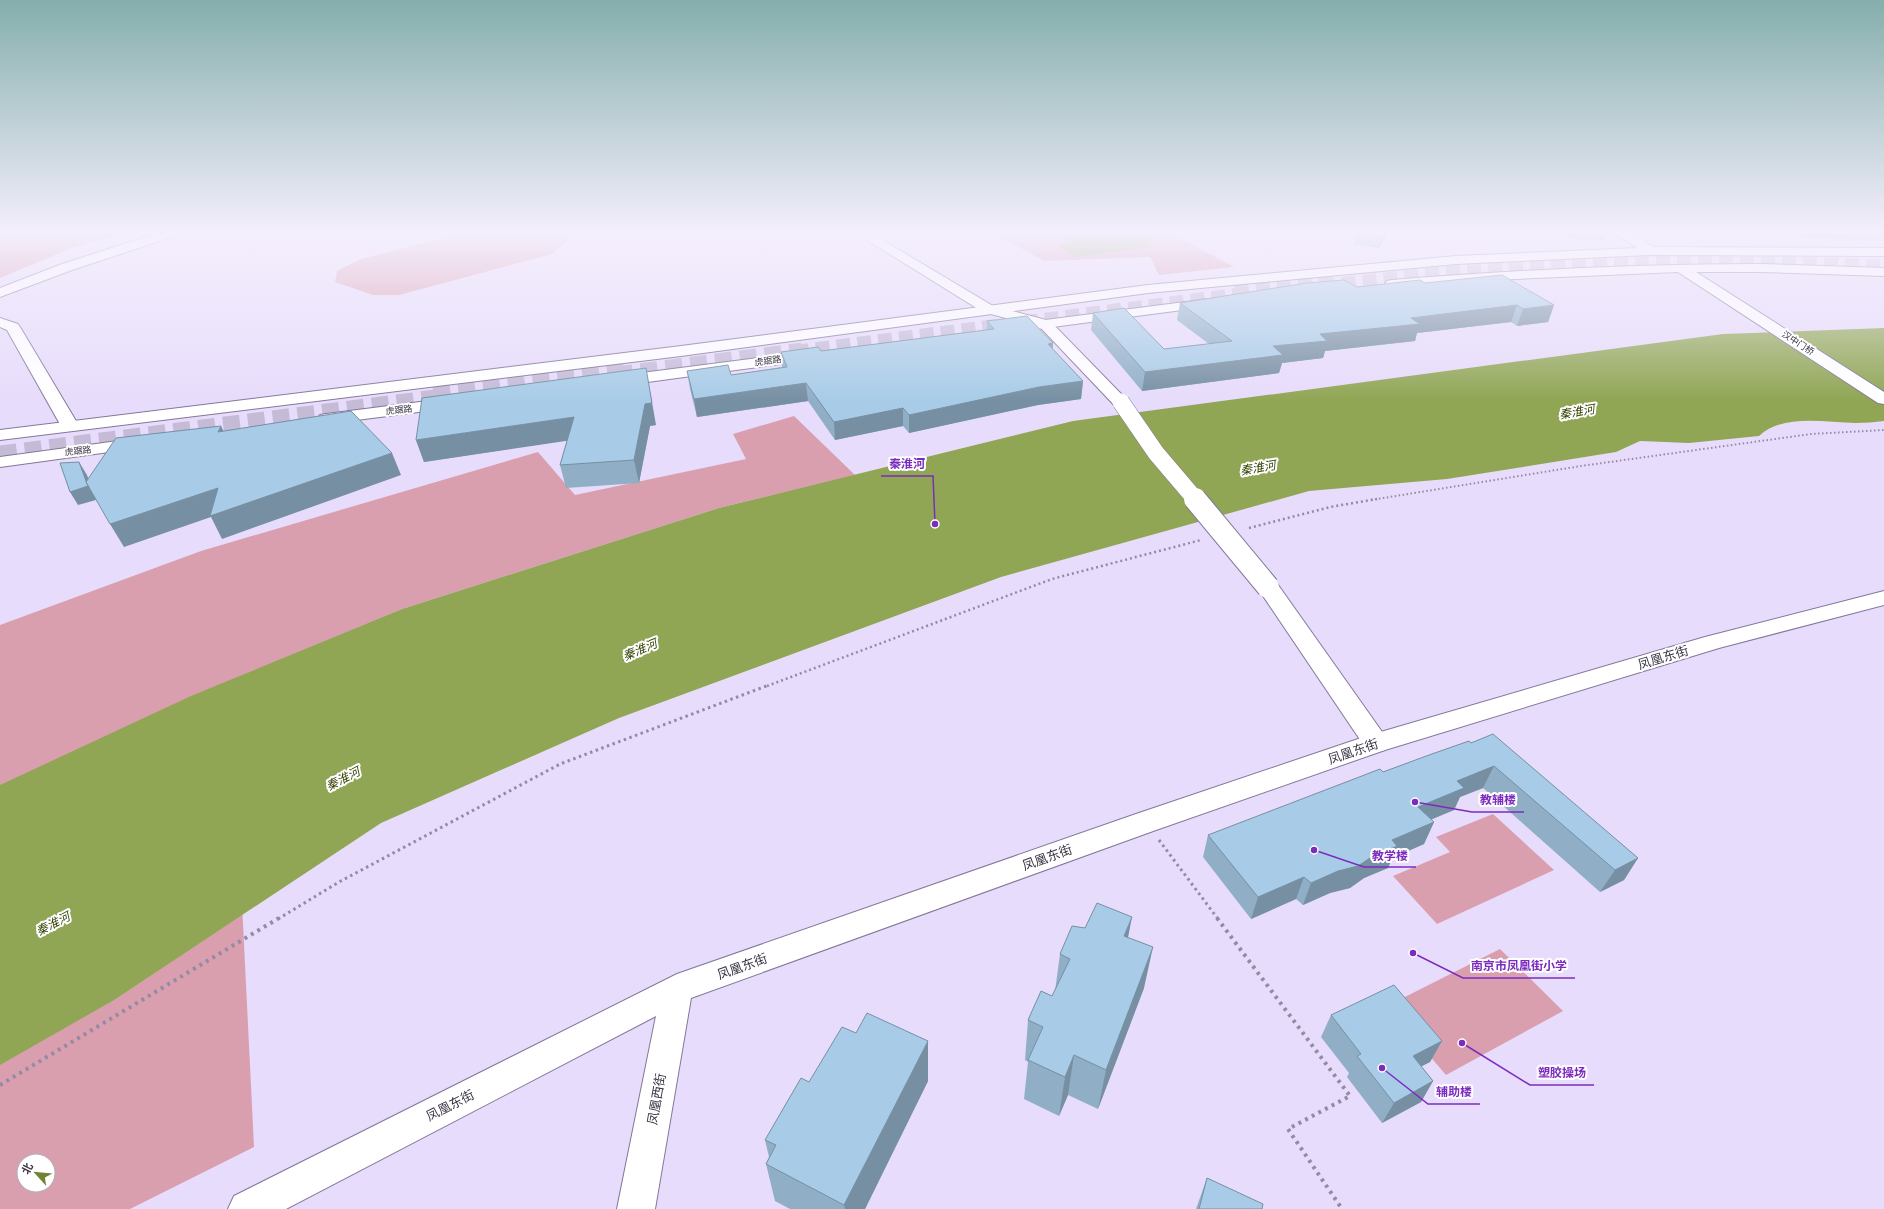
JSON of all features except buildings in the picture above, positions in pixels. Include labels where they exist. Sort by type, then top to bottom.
[{"type":"main road","points":[[0,293],[12,288]]},
{"type":"main road","points":[[954,288],[988,309],[1045,324],[1121,402],[1156,453],[1268,587],[1376,743]]},
{"type":"main road","name":"虎踞路","points":[[0,435],[681,351],[988,309],[1154,288]]},
{"type":"main road","name":"汉中门桥","points":[[1715,288],[1884,399]]},
{"type":"main road","points":[[990,332],[1223,302]]},
{"type":"main road","points":[[0,322],[13,327],[70,426]]},
{"type":"main road","name":"虎踞路","points":[[599,384],[825,354]]},
{"type":"main road","name":"虎踞路","points":[[310,421],[468,401]]},
{"type":"main road","name":"虎踞路","points":[[0,462],[160,441]]},
{"type":"main road","name":"凤凰东街","points":[[247,1209],[677,989],[1146,822],[1376,743],[1713,642],[1884,598]]},
{"type":"main road","name":"凤凰西街","points":[[636,1209],[677,989]]},
{"type":"path","points":[[1245,529],[1330,507],[1581,466],[1811,434],[1884,430]]},
{"type":"path","points":[[0,1085],[339,882],[560,764],[1052,579],[1206,539]]},
{"type":"path","points":[[1146,822],[1350,1096],[1288,1129],[1342,1209]]},
{"type":"shaded area","points":[[354,288],[424,288],[399,295],[373,295]]},
{"type":"shaded area","points":[[794,416],[855,475],[719,508],[402,609],[231,680],[254,1147],[130,1209],[0,1209],[0,625],[201,551],[538,452],[575,495],[746,459],[733,434]]},
{"type":"shaded area","points":[[1493,814],[1554,870],[1437,924],[1393,876],[1450,852],[1436,837]]},
{"type":"shaded area","points":[[1500,949],[1563,1011],[1446,1075],[1387,1006]]},
{"type":"water","points":[[1884,328],[1884,421],[1866,423],[1818,421],[1793,422],[1780,424],[1759,436],[1689,443],[1640,441],[1616,452],[1447,479],[1309,491],[1001,577],[619,718],[381,823],[114,1000],[0,1065],[0,785],[191,696],[402,609],[719,508],[1073,421],[1723,334]]},
{"type":"tunnel","points":[[1235,289],[1240,288]]},
{"type":"tunnel","points":[[795,352],[1251,293]]},
{"type":"tunnel","points":[[616,375],[802,351]]},
{"type":"tunnel","points":[[433,390],[631,364]]},
{"type":"tunnel","points":[[0,454],[451,396]]},
{"type":"place","name":"秦淮河","points":[[935,524]]},
{"type":"place","name":"教辅楼","points":[[1415,802]]},
{"type":"place","name":"教学楼","points":[[1314,850]]},
{"type":"place","name":"南京市凤凰街小学","points":[[1413,953]]},
{"type":"place","name":"塑胶操场","points":[[1462,1043]]},
{"type":"place","name":"辅助楼","points":[[1382,1068]]}]
